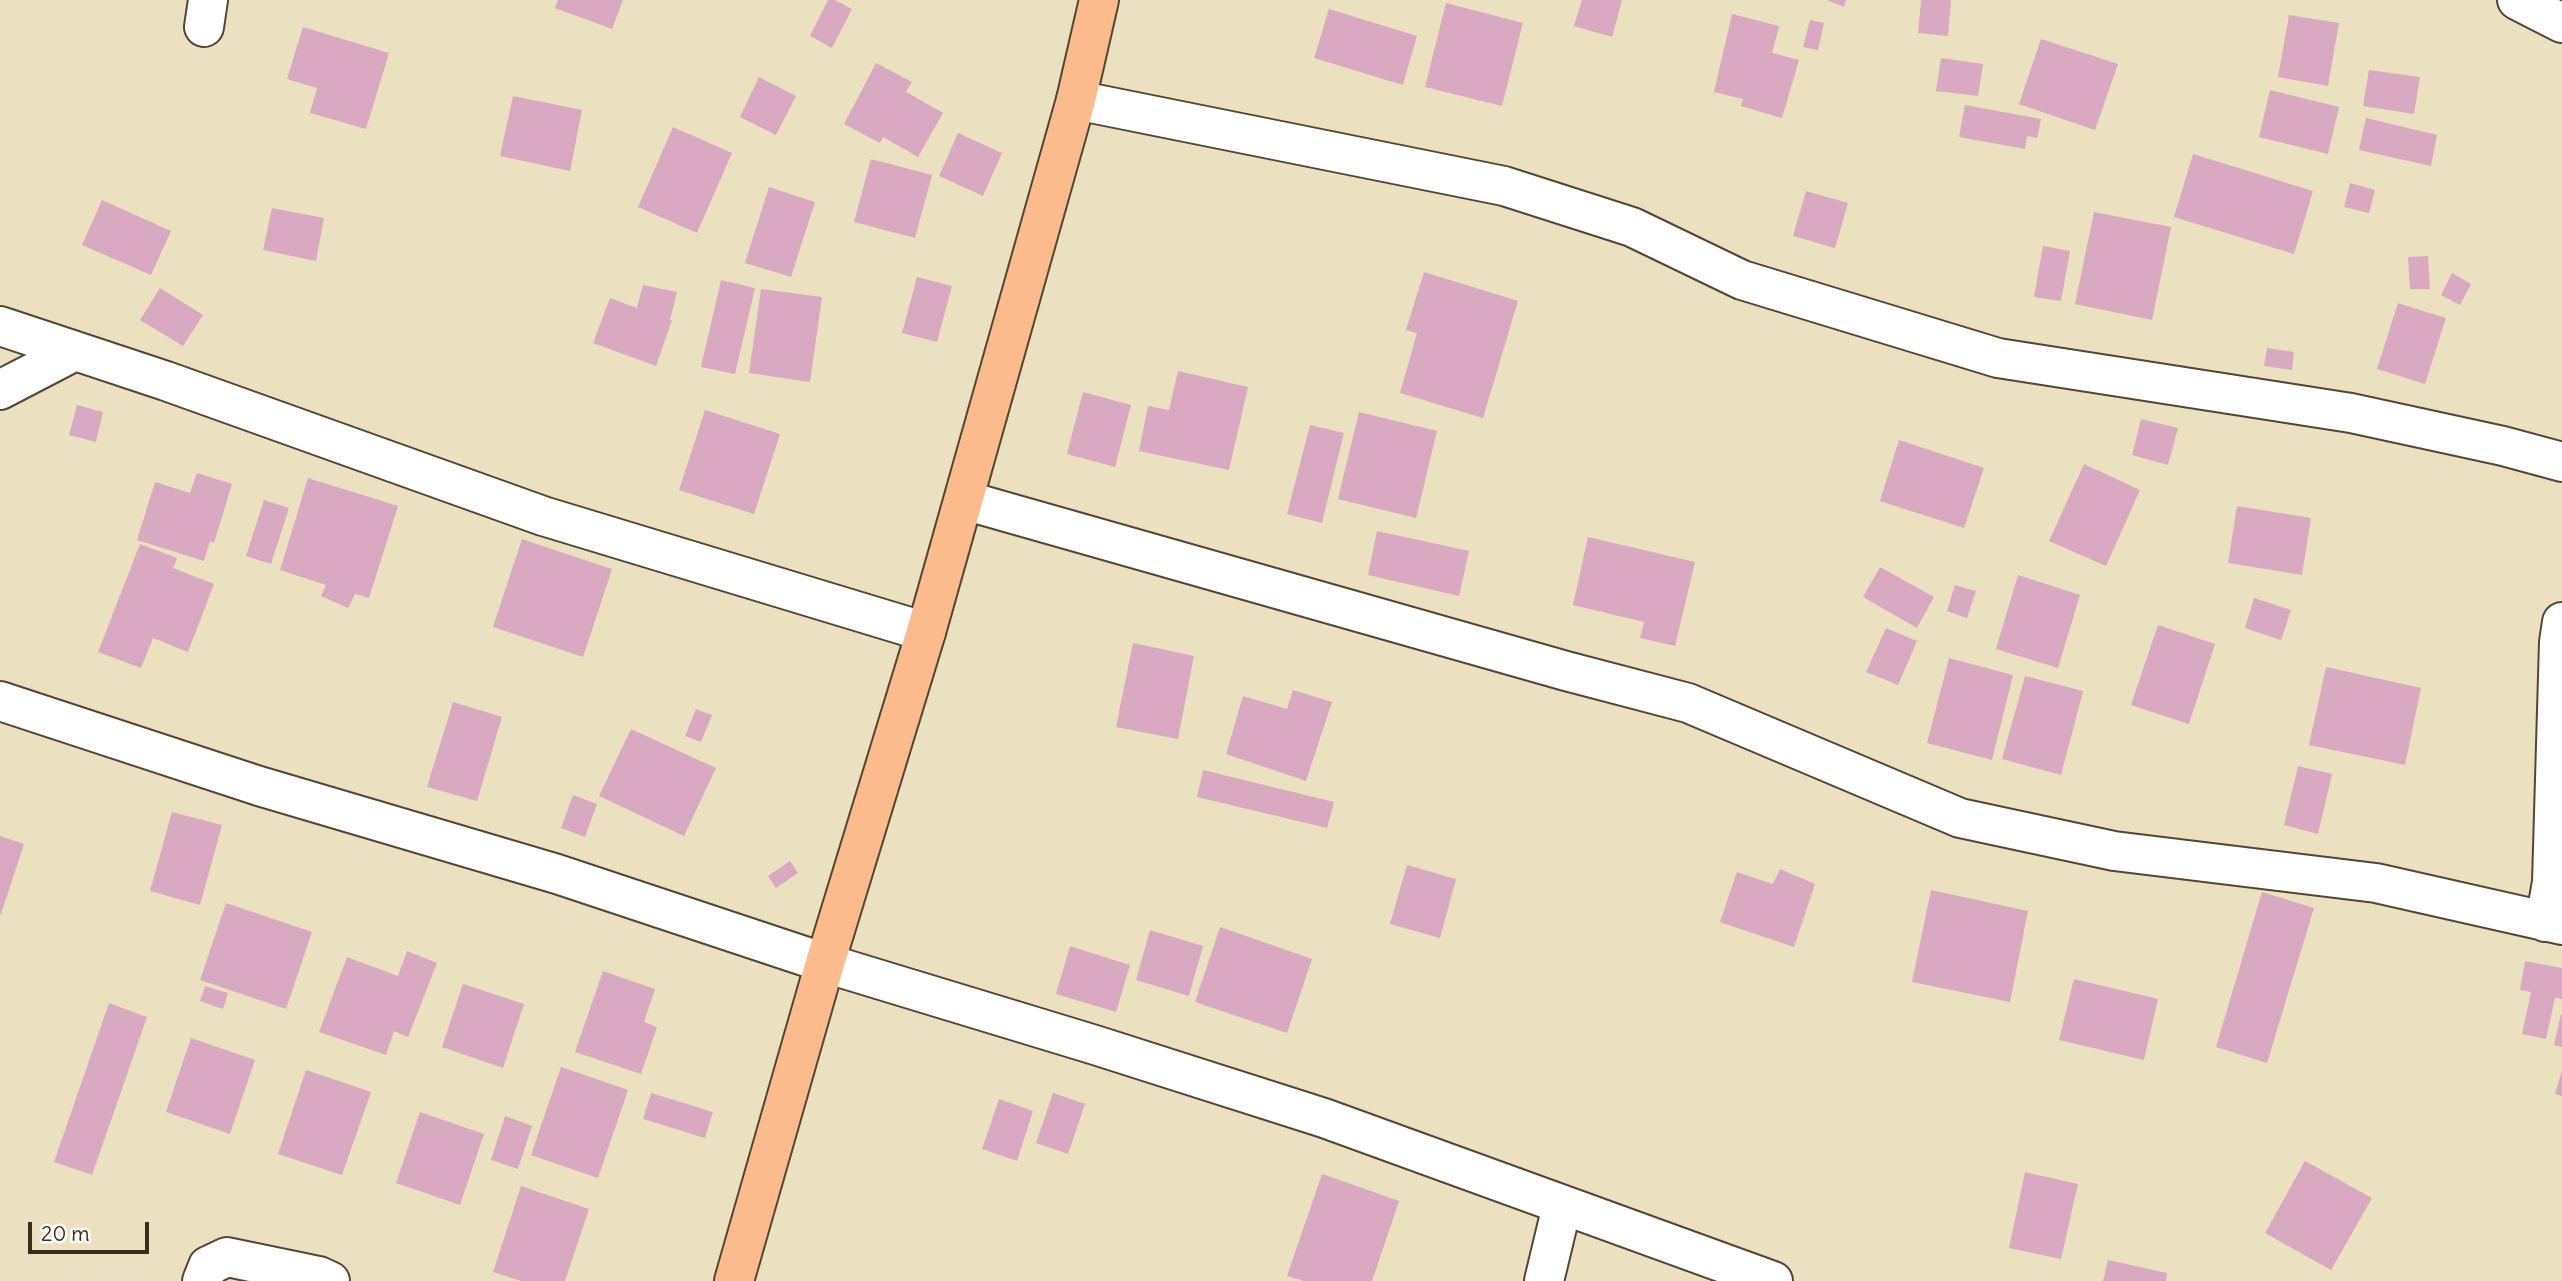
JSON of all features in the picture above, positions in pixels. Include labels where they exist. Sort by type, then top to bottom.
[{"type":"main road","points":[[734,1281],[825,963],[964,500],[1076,100],[1099,0]]},
{"type":"street","points":[[2517,0],[2562,23]]},
{"type":"street","points":[[1076,100],[1504,186],[1632,228],[1742,280],[1998,358],[2351,413],[2490,443],[2562,462]]},
{"type":"street","points":[[0,326],[542,516],[926,632]]},
{"type":"street","points":[[0,390],[75,351]]},
{"type":"street","points":[[964,500],[1566,671],[1688,703],[1960,818],[2114,851],[2376,883],[2554,923],[2552,881],[2559,642],[2562,622]]},
{"type":"street","points":[[0,701],[259,786],[557,874],[825,963],[1324,1118],[1773,1281]]},
{"type":"street","points":[[1544,1281],[1562,1206]]},
{"type":"street","points":[[202,1281],[208,1266],[228,1257],[319,1276],[330,1281]]},
{"type":"building","points":[[558,0],[623,0],[612,29],[555,8]]},
{"type":"building","points":[[828,0],[835,0],[852,9],[832,48],[810,36]]},
{"type":"building","points":[[1582,0],[1622,0],[1612,37],[1574,26]]},
{"type":"building","points":[[1827,0],[1846,0],[1844,7]]},
{"type":"building","points":[[1921,0],[1951,0],[1948,36],[1918,33]]},
{"type":"building","points":[[1446,3],[1523,23],[1502,106],[1425,87]]},
{"type":"building","points":[[1329,9],[1417,36],[1403,85],[1314,58]]},
{"type":"building","points":[[1732,14],[1779,26],[1772,53],[1799,60],[1782,118],[1741,106],[1743,99],[1714,92]]},
{"type":"building","points":[[2289,15],[2339,23],[2328,86],[2278,77]]},
{"type":"building","points":[[1810,20],[1824,23],[1818,50],[1803,47]]},
{"type":"building","points":[[303,27],[389,53],[366,129],[310,113],[317,88],[287,79]]},
{"type":"building","points":[[2041,39],[2118,64],[2095,130],[2019,104]]},
{"type":"building","points":[[1941,58],[1983,64],[1978,96],[1936,91]]},
{"type":"building","points":[[876,63],[912,82],[906,92],[943,113],[918,157],[883,137],[880,143],[844,124]]},
{"type":"building","points":[[2369,70],[2420,77],[2414,114],[2363,106]]},
{"type":"building","points":[[759,77],[796,96],[776,135],[740,117]]},
{"type":"building","points":[[2270,90],[2339,107],[2328,154],[2259,137]]},
{"type":"building","points":[[513,96],[582,110],[570,171],[500,156]]},
{"type":"building","points":[[1965,105],[2041,119],[2037,138],[2027,136],[2025,149],[1959,137]]},
{"type":"building","points":[[2366,118],[2437,135],[2431,166],[2359,150]]},
{"type":"building","points":[[673,127],[732,153],[697,233],[638,207]]},
{"type":"building","points":[[958,133],[1002,153],[983,196],[939,176]]},
{"type":"building","points":[[2193,154],[2313,191],[2294,254],[2174,217]]},
{"type":"building","points":[[871,159],[932,175],[915,238],[854,222]]},
{"type":"building","points":[[2350,183],[2375,190],[2369,213],[2344,207]]},
{"type":"building","points":[[769,187],[815,202],[791,277],[745,263]]},
{"type":"building","points":[[1806,191],[1848,203],[1835,248],[1793,236]]},
{"type":"building","points":[[102,200],[171,231],[151,275],[82,245]]},
{"type":"building","points":[[272,208],[324,218],[316,261],[263,250]]},
{"type":"building","points":[[2094,212],[2171,227],[2152,320],[2075,304]]},
{"type":"building","points":[[2043,246],[2070,251],[2061,301],[2034,297]]},
{"type":"building","points":[[2428,256],[2430,289],[2410,289],[2408,257]]},
{"type":"building","points":[[1424,272],[1518,301],[1483,418],[1400,393],[1417,333],[1406,330]]},
{"type":"building","points":[[2452,273],[2471,284],[2460,305],[2441,295]]},
{"type":"building","points":[[917,277],[952,286],[937,342],[902,333]]},
{"type":"building","points":[[721,280],[755,288],[735,374],[701,367]]},
{"type":"building","points":[[643,285],[677,292],[672,320],[656,366],[593,343],[610,298],[637,308]]},
{"type":"building","points":[[160,288],[203,315],[183,346],[140,320]]},
{"type":"building","points":[[761,289],[822,297],[810,382],[749,373]]},
{"type":"building","points":[[2398,303],[2446,318],[2425,384],[2377,369]]},
{"type":"building","points":[[2267,348],[2294,352],[2292,370],[2264,366]]},
{"type":"building","points":[[1178,371],[1248,387],[1229,470],[1139,451],[1148,406],[1169,410]]},
{"type":"building","points":[[1083,392],[1131,405],[1115,467],[1067,454]]},
{"type":"building","points":[[77,405],[103,412],[96,442],[69,435]]},
{"type":"building","points":[[705,410],[780,434],[754,514],[679,490]]},
{"type":"building","points":[[1359,412],[1437,431],[1416,518],[1338,499]]},
{"type":"building","points":[[2141,419],[2178,428],[2168,465],[2132,455]]},
{"type":"building","points":[[1310,425],[1344,433],[1322,523],[1287,514]]},
{"type":"building","points":[[1899,440],[1984,468],[1964,528],[1880,501]]},
{"type":"building","points":[[2084,464],[2140,490],[2106,566],[2049,541]]},
{"type":"building","points":[[197,473],[232,484],[214,543],[210,541],[204,561],[137,540],[155,482],[190,493]]},
{"type":"building","points":[[308,478],[398,506],[369,598],[355,594],[348,608],[321,596],[326,585],[280,570]]},
{"type":"building","points":[[264,500],[289,508],[271,564],[246,556]]},
{"type":"building","points":[[2237,506],[2311,518],[2302,575],[2228,563]]},
{"type":"building","points":[[1377,531],[1469,551],[1459,596],[1368,575]]},
{"type":"building","points":[[1588,537],[1695,562],[1675,646],[1640,638],[1644,622],[1573,605]]},
{"type":"building","points":[[522,539],[612,569],[583,657],[493,627]]},
{"type":"building","points":[[140,544],[177,558],[173,568],[214,584],[188,652],[153,638],[141,668],[98,652]]},
{"type":"building","points":[[1880,567],[1934,597],[1917,628],[1863,597]]},
{"type":"building","points":[[2018,575],[2080,595],[2058,668],[1996,649]]},
{"type":"building","points":[[1955,585],[1976,591],[1967,618],[1947,611]]},
{"type":"building","points":[[2254,598],[2291,610],[2281,640],[2245,628]]},
{"type":"building","points":[[2158,625],[2215,644],[2189,724],[2131,705]]},
{"type":"building","points":[[1886,628],[1917,641],[1898,685],[1866,672]]},
{"type":"building","points":[[1133,643],[1194,656],[1178,739],[1116,727]]},
{"type":"building","points":[[1949,658],[2013,675],[1992,760],[1927,743]]},
{"type":"building","points":[[2326,667],[2421,688],[2405,765],[2309,745]]},
{"type":"building","points":[[2025,676],[2083,691],[2061,775],[2002,759]]},
{"type":"building","points":[[1293,690],[1332,702],[1306,781],[1226,754],[1243,696],[1287,709]]},
{"type":"building","points":[[453,702],[502,717],[477,801],[427,787]]},
{"type":"building","points":[[696,709],[712,715],[701,742],[685,736]]},
{"type":"building","points":[[631,729],[716,768],[684,836],[599,796]]},
{"type":"building","points":[[2298,766],[2332,774],[2318,834],[2284,825]]},
{"type":"building","points":[[1203,770],[1334,802],[1327,828],[1197,797]]},
{"type":"building","points":[[573,795],[597,804],[585,837],[561,828]]},
{"type":"building","points":[[172,812],[222,825],[200,905],[150,891]]},
{"type":"building","points":[[0,836],[24,844],[1,914],[0,914]]},
{"type":"building","points":[[790,861],[798,873],[776,888],[768,876]]},
{"type":"building","points":[[1407,865],[1456,879],[1440,938],[1390,924]]},
{"type":"building","points":[[1780,869],[1815,884],[1794,947],[1720,922],[1737,872],[1773,884]]},
{"type":"building","points":[[1931,890],[2028,911],[2010,1002],[1912,982]]},
{"type":"building","points":[[2262,892],[2314,908],[2267,1063],[2216,1047]]},
{"type":"building","points":[[226,903],[312,932],[286,1009],[200,980]]},
{"type":"building","points":[[1220,927],[1312,959],[1287,1033],[1195,1002]]},
{"type":"building","points":[[1150,930],[1203,946],[1189,996],[1136,980]]},
{"type":"building","points":[[1070,946],[1130,965],[1116,1012],[1056,994]]},
{"type":"building","points":[[407,951],[437,963],[408,1037],[394,1031],[386,1055],[319,1032],[347,957],[398,976]]},
{"type":"building","points":[[2525,961],[2562,968],[2562,999],[2555,998],[2546,1039],[2522,1034],[2531,992],[2520,990]]},
{"type":"building","points":[[603,971],[655,989],[644,1022],[657,1027],[641,1074],[575,1052]]},
{"type":"building","points":[[2074,979],[2158,999],[2144,1060],[2059,1040]]},
{"type":"building","points":[[463,984],[524,1004],[503,1068],[442,1047]]},
{"type":"building","points":[[205,986],[228,993],[223,1009],[200,1001]]},
{"type":"building","points":[[109,1003],[147,1017],[92,1175],[54,1162]]},
{"type":"building","points":[[2562,1014],[2562,1047],[2554,1045]]},
{"type":"building","points":[[191,1038],[255,1060],[230,1134],[166,1112]]},
{"type":"building","points":[[561,1067],[628,1090],[598,1178],[531,1155]]},
{"type":"building","points":[[306,1070],[371,1092],[342,1175],[278,1154]]},
{"type":"building","points":[[2562,1070],[2562,1096],[2555,1094]]},
{"type":"building","points":[[651,1093],[713,1112],[705,1138],[643,1119]]},
{"type":"building","points":[[1053,1093],[1085,1104],[1068,1154],[1036,1143]]},
{"type":"building","points":[[999,1099],[1033,1111],[1017,1161],[982,1149]]},
{"type":"building","points":[[420,1112],[484,1134],[460,1205],[396,1183]]},
{"type":"building","points":[[505,1116],[532,1126],[518,1169],[491,1160]]},
{"type":"building","points":[[2305,1161],[2372,1198],[2331,1270],[2265,1233]]},
{"type":"building","points":[[2025,1172],[2078,1184],[2061,1259],[2009,1248]]},
{"type":"building","points":[[1322,1174],[1399,1201],[1372,1281],[1304,1281],[1287,1276]]},
{"type":"building","points":[[521,1186],[589,1209],[565,1281],[521,1281],[493,1272]]},
{"type":"building","points":[[2108,1260],[2167,1273],[2166,1281],[2103,1281]]}]
